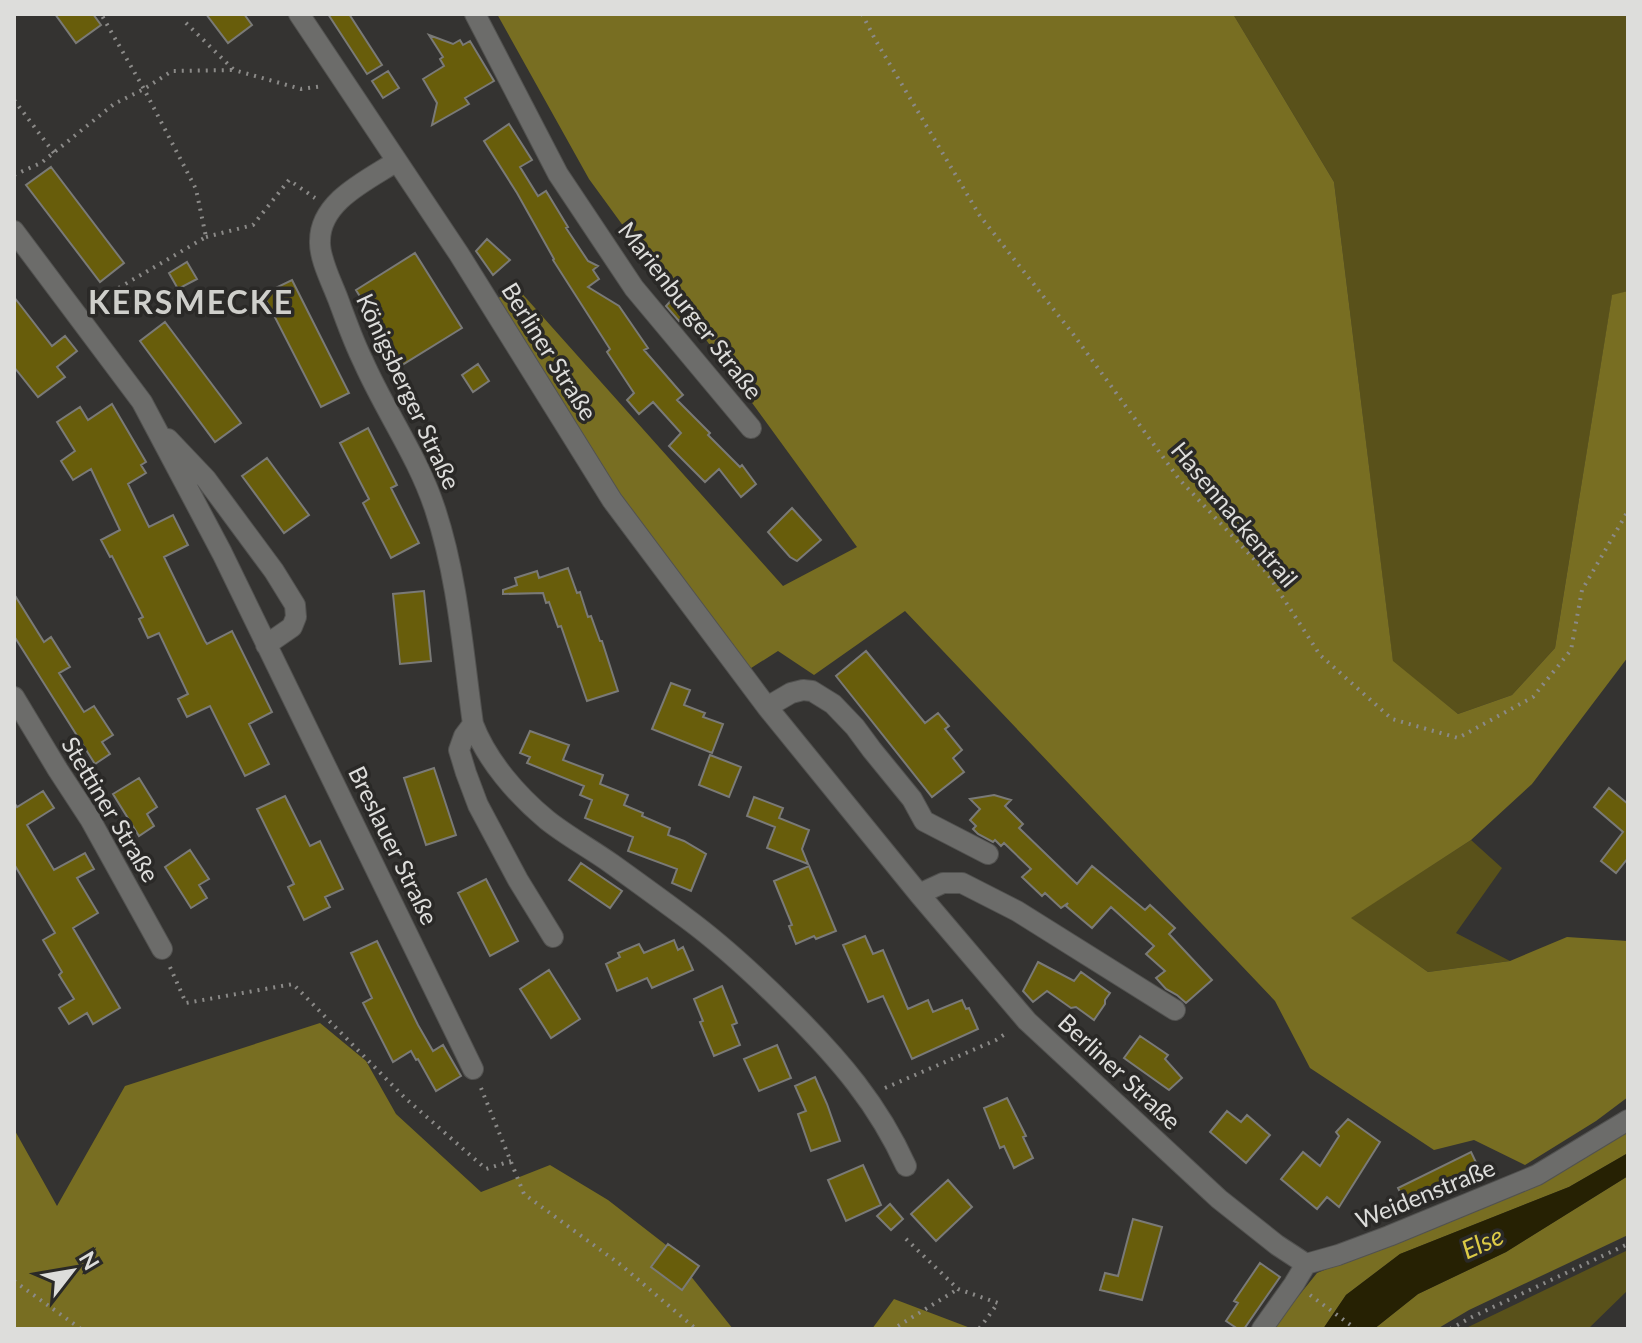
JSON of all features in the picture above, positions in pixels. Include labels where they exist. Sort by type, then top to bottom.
[{"type":"street","name":"Berliner Straße","points":[[299,14],[459,254],[612,500],[767,707],[1027,1021],[1219,1199],[1306,1264]]},
{"type":"street","name":"Marienburger Straße","points":[[475,14],[558,174],[634,288],[751,428]]},
{"type":"street","points":[[332,209],[351,191],[397,161]]},
{"type":"street","name":"Königsberger Straße","points":[[332,209],[324,222],[319,242],[325,265],[363,363],[424,478],[436,511],[451,566],[473,724],[479,740],[516,790],[547,820],[613,864],[729,951],[818,1038],[867,1095],[893,1136],[906,1166]]},
{"type":"street","name":"Breslauer Straße","points":[[14,231],[142,402],[222,553],[473,1069]]},
{"type":"street","name":"Breslauer Straße","points":[[149,419],[206,479],[274,571],[295,605],[296,617],[292,627],[266,645]]},
{"type":"street","points":[[767,707],[791,693],[803,690],[812,691],[833,704],[912,799],[924,821],[988,854]]},
{"type":"street","name":"Stettiner Straße","points":[[14,697],[90,819],[162,949]]},
{"type":"street","name":"Königsberger Straße","points":[[473,724],[459,750],[478,805],[553,937]]},
{"type":"street","points":[[919,894],[943,883],[962,883],[1017,911],[1175,1010]]},
{"type":"street","name":"Weidenstraße","points":[[1306,1264],[1389,1236],[1537,1175],[1628,1120]]},
{"type":"street","points":[[1262,1329],[1306,1264]]},
{"type":"path","points":[[101,14],[196,189],[206,237]]},
{"type":"path","name":"Hasennackentrail","points":[[862,14],[980,216],[1073,334],[1179,479],[1267,573],[1320,655],[1392,719],[1458,738],[1533,697],[1571,650],[1582,590],[1628,511]]},
{"type":"path","points":[[186,23],[234,70]]},
{"type":"path","points":[[14,175],[41,163],[114,104],[172,71],[234,70],[301,89],[345,83]]},
{"type":"path","points":[[14,100],[54,153]]},
{"type":"path","points":[[75,313],[206,237],[253,225],[289,180],[332,209]]},
{"type":"path","points":[[162,949],[186,1003],[293,984],[404,1097],[486,1169],[511,1161]]},
{"type":"path","points":[[867,1095],[996,1040]]},
{"type":"path","points":[[473,1069],[524,1194],[621,1265],[696,1329]]},
{"type":"path","points":[[906,1239],[958,1289],[998,1303],[979,1329]]},
{"type":"path","points":[[1450,1329],[1628,1244]]},
{"type":"path","points":[[14,1281],[81,1329]]},
{"type":"path","points":[[898,1326],[958,1289]]},
{"type":"path","points":[[1316,1301],[1356,1329]]},
{"type":"shaded area","points":[[497,14],[1233,14],[1334,182],[1393,661],[1458,714],[1512,695],[1555,648],[1612,295],[1628,291],[1628,657],[1532,784],[1471,840],[1351,918],[1428,972],[1510,961],[1567,937],[1628,941],[1628,1097],[1525,1165],[1474,1140],[1434,1150],[1310,1068],[1275,1001],[905,611],[814,675],[778,651],[748,670],[616,495],[498,298],[518,289],[783,586],[857,547],[589,179]]},
{"type":"shaded area","points":[[1233,14],[1628,14],[1628,291],[1612,296],[1555,648],[1512,695],[1458,714],[1393,662],[1334,182]]},
{"type":"shaded area","points":[[1471,840],[1502,868],[1456,933],[1510,961],[1428,972],[1350,918]]},
{"type":"shaded area","points":[[320,1023],[366,1061],[396,1114],[481,1192],[550,1165],[608,1200],[666,1245],[733,1329],[14,1329],[14,1129],[57,1206],[125,1086]]},
{"type":"shaded area","points":[[1628,1132],[1628,1153],[1569,1187],[1400,1254],[1346,1295],[1323,1329],[1272,1329],[1317,1273],[1535,1184]]},
{"type":"shaded area","points":[[1628,1176],[1628,1235],[1469,1310],[1437,1329],[1374,1329],[1418,1294],[1506,1252]]},
{"type":"shaded area","points":[[1628,1250],[1628,1290],[1588,1329],[1464,1329]]},
{"type":"shaded area","points":[[894,1299],[973,1329],[872,1329]]},
{"type":"water","name":"Else","points":[[1628,1153],[1628,1176],[1506,1252],[1418,1294],[1374,1329],[1323,1329],[1346,1295],[1400,1254],[1569,1187]]},
{"type":"building","points":[[55,14],[93,14],[101,25],[76,43]]},
{"type":"building","points":[[206,14],[244,14],[252,25],[228,43]]},
{"type":"building","points":[[328,14],[349,14],[382,65],[367,74]]},
{"type":"building","points":[[429,35],[453,44],[460,40],[463,45],[470,41],[494,81],[465,98],[469,104],[432,125],[437,103],[423,79],[444,66],[440,59],[443,57]]},
{"type":"building","points":[[388,71],[399,88],[383,98],[372,81]]},
{"type":"building","points":[[509,124],[532,160],[520,167],[538,196],[546,191],[588,261],[598,266],[593,270],[599,279],[588,287],[619,306],[648,348],[644,350],[683,395],[677,400],[740,467],[742,465],[756,484],[741,497],[719,469],[705,482],[669,446],[681,433],[653,402],[639,414],[627,400],[634,393],[607,352],[610,349],[553,260],[517,193],[484,141]]},
{"type":"building","points":[[51,167],[124,263],[100,282],[26,185]]},
{"type":"building","points":[[487,239],[510,260],[493,275],[476,251]]},
{"type":"building","points":[[415,253],[462,328],[402,365],[356,290]]},
{"type":"building","points":[[187,262],[197,279],[178,289],[169,273]]},
{"type":"building","points":[[292,280],[349,393],[321,407],[263,294]]},
{"type":"building","points":[[677,294],[692,308],[679,321],[666,306]]},
{"type":"building","points":[[14,297],[52,346],[65,336],[77,351],[57,367],[65,377],[38,397],[14,367]]},
{"type":"building","points":[[165,322],[241,423],[215,442],[140,341]]},
{"type":"building","points":[[478,364],[489,381],[473,392],[462,375]]},
{"type":"building","points":[[112,404],[146,462],[141,465],[146,473],[128,484],[149,527],[173,515],[188,545],[164,557],[205,641],[207,644],[232,631],[272,712],[249,724],[269,764],[245,776],[210,706],[187,717],[178,699],[188,694],[159,633],[148,638],[139,619],[143,617],[101,540],[120,530],[91,469],[73,480],[61,461],[75,451],[57,422],[80,407],[88,420]]},
{"type":"building","points":[[368,428],[397,485],[391,488],[419,543],[391,558],[363,503],[369,499],[340,443]]},
{"type":"building","points":[[267,458],[309,515],[284,533],[242,476]]},
{"type":"building","points":[[792,508],[821,540],[797,561],[768,532]]},
{"type":"building","points":[[568,568],[588,617],[591,616],[602,641],[618,691],[587,701],[561,626],[558,627],[543,593],[503,594],[503,590],[517,585],[515,578],[537,571],[539,578]]},
{"type":"building","points":[[424,591],[431,661],[400,664],[393,594]]},
{"type":"building","points":[[14,594],[44,642],[51,637],[70,667],[59,673],[84,712],[94,706],[113,735],[102,742],[110,754],[95,764],[14,636]]},
{"type":"building","points":[[866,651],[925,723],[938,713],[949,726],[945,729],[962,750],[953,758],[964,772],[932,797],[836,676]]},
{"type":"building","points":[[671,683],[690,690],[684,705],[705,713],[703,717],[723,724],[712,753],[652,729]]},
{"type":"building","points":[[530,731],[569,745],[563,760],[603,775],[600,784],[628,795],[624,805],[670,828],[668,835],[706,854],[691,891],[672,883],[677,869],[628,851],[633,837],[585,818],[592,800],[580,795],[584,786],[527,763],[530,757],[520,753]]},
{"type":"building","points":[[710,755],[741,767],[729,797],[699,785]]},
{"type":"building","points":[[434,768],[456,835],[426,845],[404,778]]},
{"type":"building","points":[[139,778],[157,807],[147,814],[154,826],[139,836],[113,794]]},
{"type":"building","points":[[1609,788],[1628,804],[1628,858],[1616,873],[1601,861],[1623,832],[1594,807]]},
{"type":"building","points":[[43,791],[54,808],[27,825],[54,870],[85,853],[94,869],[77,878],[98,913],[73,928],[120,1008],[93,1024],[87,1013],[69,1024],[59,1008],[74,999],[43,940],[55,933],[14,864],[14,802],[17,807]]},
{"type":"building","points":[[994,795],[1011,800],[1005,806],[1023,824],[1019,828],[1077,884],[1092,866],[1145,910],[1150,905],[1175,928],[1169,934],[1212,980],[1186,1003],[1156,978],[1165,971],[1146,954],[1154,946],[1111,907],[1092,928],[1066,906],[1068,903],[1061,908],[1045,893],[1042,896],[1022,877],[1031,869],[1004,843],[1001,846],[973,829],[976,826],[970,820],[980,809],[970,799]]},
{"type":"building","points":[[285,796],[310,846],[320,841],[343,889],[325,897],[330,907],[304,920],[288,887],[294,884],[257,809]]},
{"type":"building","points":[[754,797],[783,808],[779,818],[809,830],[802,849],[808,864],[767,848],[775,827],[747,816]]},
{"type":"building","points":[[190,850],[209,879],[199,885],[207,898],[191,908],[165,867]]},
{"type":"building","points":[[581,863],[622,891],[610,908],[569,880]]},
{"type":"building","points":[[809,866],[836,931],[796,944],[789,926],[792,925],[774,881]]},
{"type":"building","points":[[486,879],[518,941],[490,956],[458,893]]},
{"type":"building","points":[[865,936],[873,954],[883,950],[908,1009],[928,1000],[933,1012],[962,1000],[978,1029],[912,1059],[883,996],[868,1002],[843,945]]},
{"type":"building","points":[[674,940],[678,950],[683,947],[693,970],[652,988],[647,978],[617,991],[606,964],[620,957],[618,953],[639,944],[644,953]]},
{"type":"building","points":[[377,941],[433,1051],[443,1045],[461,1076],[436,1091],[411,1051],[393,1062],[363,1003],[372,998],[351,953]]},
{"type":"building","points":[[1038,962],[1074,981],[1081,972],[1110,993],[1094,1020],[1047,991],[1033,1002],[1023,991]]},
{"type":"building","points":[[549,970],[580,1019],[551,1038],[520,989]]},
{"type":"building","points":[[722,986],[737,1023],[732,1025],[740,1045],[714,1056],[694,999]]},
{"type":"building","points":[[1140,1036],[1168,1055],[1165,1059],[1182,1078],[1169,1090],[1124,1058]]},
{"type":"building","points":[[777,1045],[791,1078],[759,1091],[744,1059]]},
{"type":"building","points":[[815,1077],[840,1141],[811,1151],[798,1114],[806,1111],[795,1086]]},
{"type":"building","points":[[1007,1098],[1033,1158],[1014,1168],[1004,1146],[1000,1148],[984,1108]]},
{"type":"building","points":[[1227,1111],[1241,1122],[1247,1115],[1270,1135],[1246,1163],[1210,1132]]},
{"type":"building","points":[[1348,1119],[1380,1142],[1339,1207],[1327,1197],[1317,1209],[1281,1179],[1303,1152],[1320,1166],[1339,1136],[1336,1132]]},
{"type":"building","points":[[1471,1152],[1482,1175],[1409,1211],[1398,1188]]},
{"type":"building","points":[[863,1165],[881,1205],[846,1221],[828,1180]]},
{"type":"building","points":[[948,1180],[972,1207],[936,1241],[911,1214]]},
{"type":"building","points":[[890,1204],[903,1219],[891,1230],[877,1216]]},
{"type":"building","points":[[1133,1219],[1162,1227],[1142,1300],[1100,1290],[1105,1273],[1118,1276]]},
{"type":"building","points":[[668,1244],[699,1266],[682,1290],[651,1267]]},
{"type":"building","points":[[1260,1263],[1280,1277],[1244,1329],[1238,1329],[1226,1321],[1238,1303],[1234,1301]]},
{"type":"district","name":"KERSMECKE","points":[[191,301]]}]
